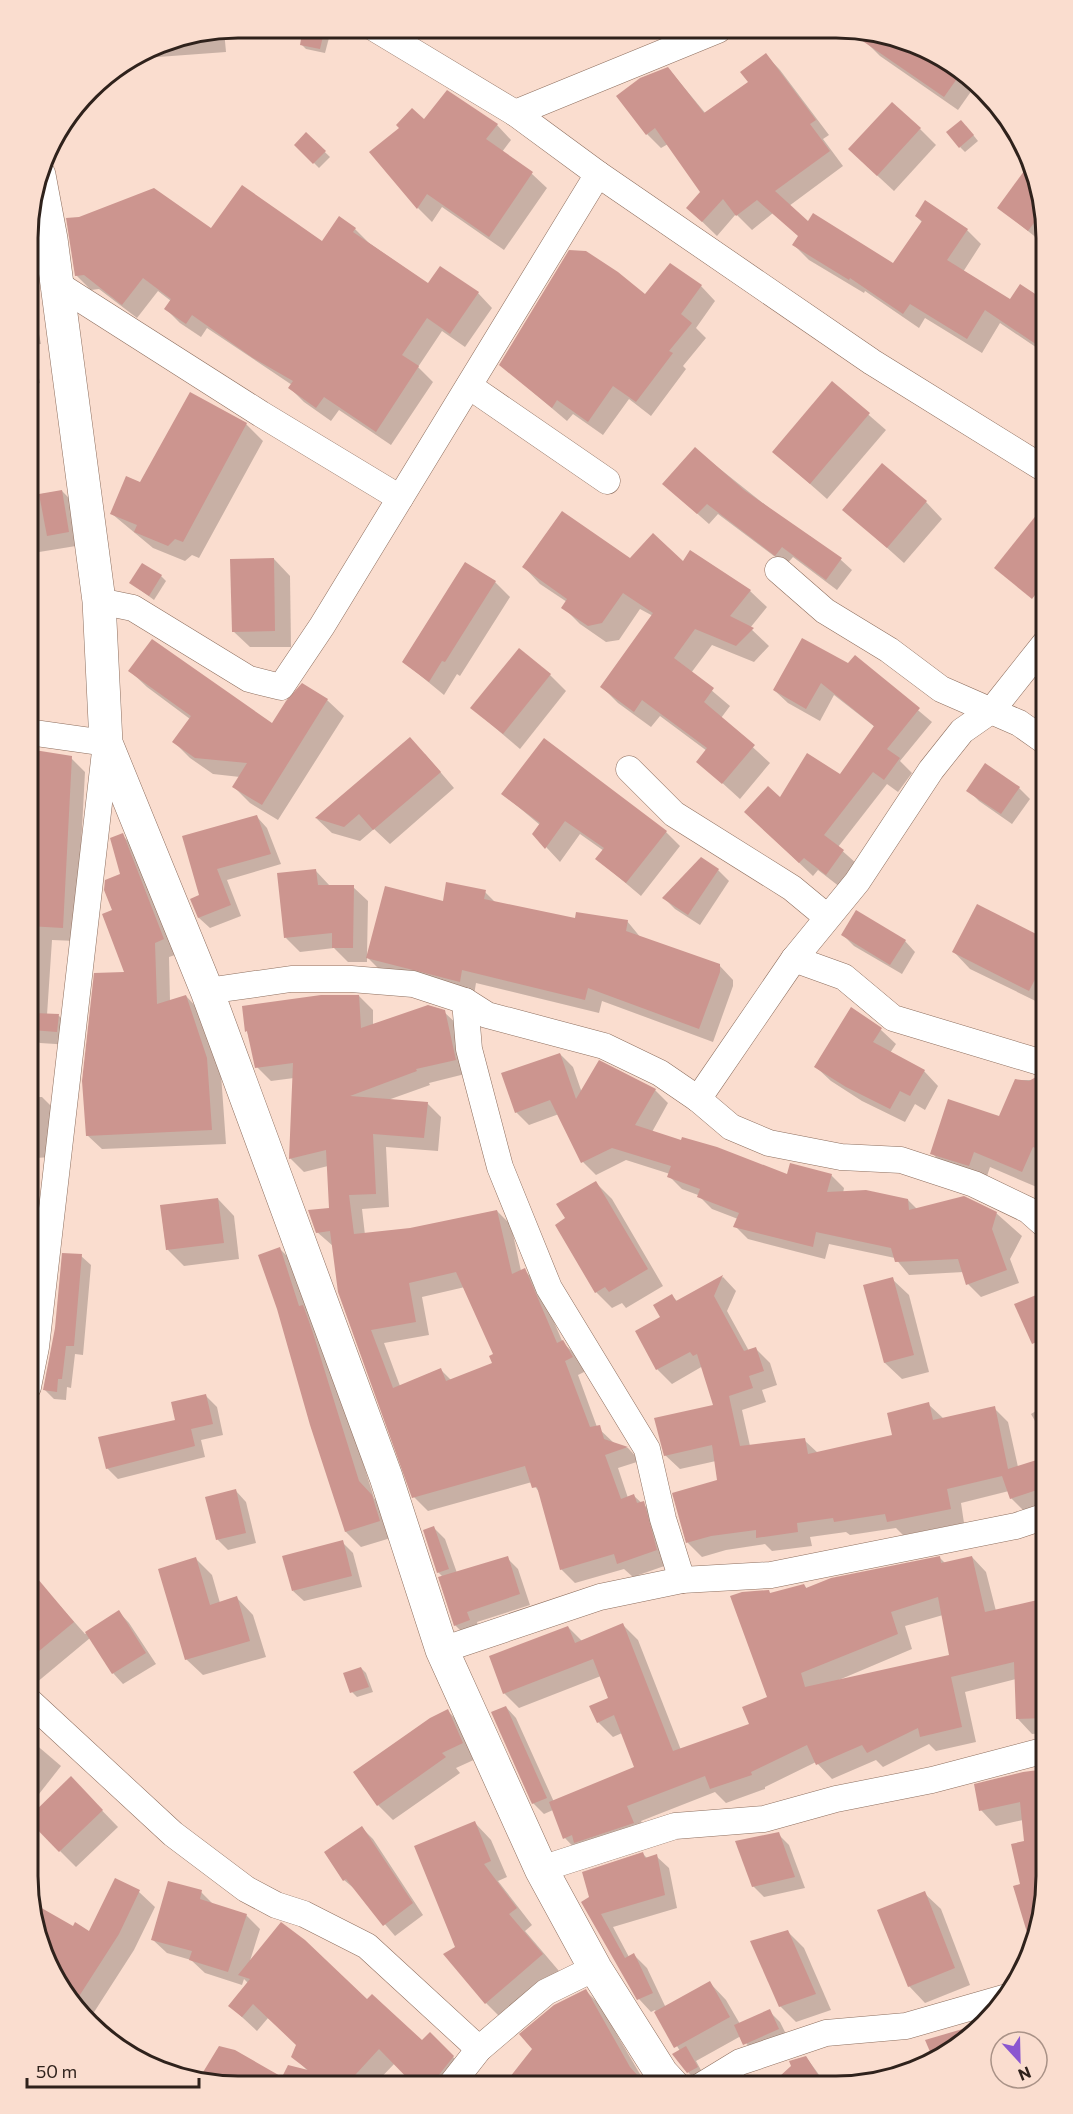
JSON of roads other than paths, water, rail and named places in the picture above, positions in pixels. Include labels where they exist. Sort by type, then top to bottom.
[{"type":"street","points":[[390,38],[515,114],[598,174],[872,362],[1036,464]]},
{"type":"street","points":[[515,114],[699,38]]},
{"type":"street","points":[[99,601],[134,608],[249,679],[281,687],[400,498],[598,174]]},
{"type":"street","points":[[38,1335],[106,743],[99,601],[57,284],[40,242],[39,208]]},
{"type":"street","points":[[57,284],[261,414],[400,498]]},
{"type":"street","points":[[469,386],[607,481]]},
{"type":"street","points":[[778,570],[825,611],[890,650],[940,689],[966,702],[992,710],[1019,723],[1036,735]]},
{"type":"street","points":[[698,1099],[794,959],[857,882],[931,771],[962,731],[992,710],[1036,655]]},
{"type":"street","points":[[38,733],[106,743]]},
{"type":"street","points":[[106,743],[207,991],[386,1476],[442,1650],[541,1869],[595,1968],[664,2076]]},
{"type":"street","points":[[629,769],[674,814],[792,888],[827,917]]},
{"type":"street","points":[[794,959],[844,977],[892,1018],[1036,1061]]},
{"type":"street","points":[[207,991],[291,979],[351,979],[413,984],[465,1001],[487,1015],[604,1046],[660,1073],[698,1099],[731,1128],[769,1143],[841,1157],[901,1160],[974,1184],[1028,1210],[1035,1217]]},
{"type":"street","points":[[465,1001],[469,1049],[500,1167],[549,1288],[647,1449],[663,1519],[682,1580]]},
{"type":"street","points":[[442,1650],[600,1597],[682,1580],[771,1575],[1016,1526],[1035,1520]]},
{"type":"street","points":[[38,1709],[173,1834],[246,1888],[276,1905],[304,1914],[368,1946],[479,2049]]},
{"type":"street","points":[[541,1869],[675,1826],[764,1819],[836,1799],[932,1780],[1035,1753]]},
{"type":"street","points":[[458,2076],[479,2049],[546,1992],[595,1968]]},
{"type":"street","points":[[717,2076],[740,2062],[826,2033],[906,2026],[991,2002]]}]
